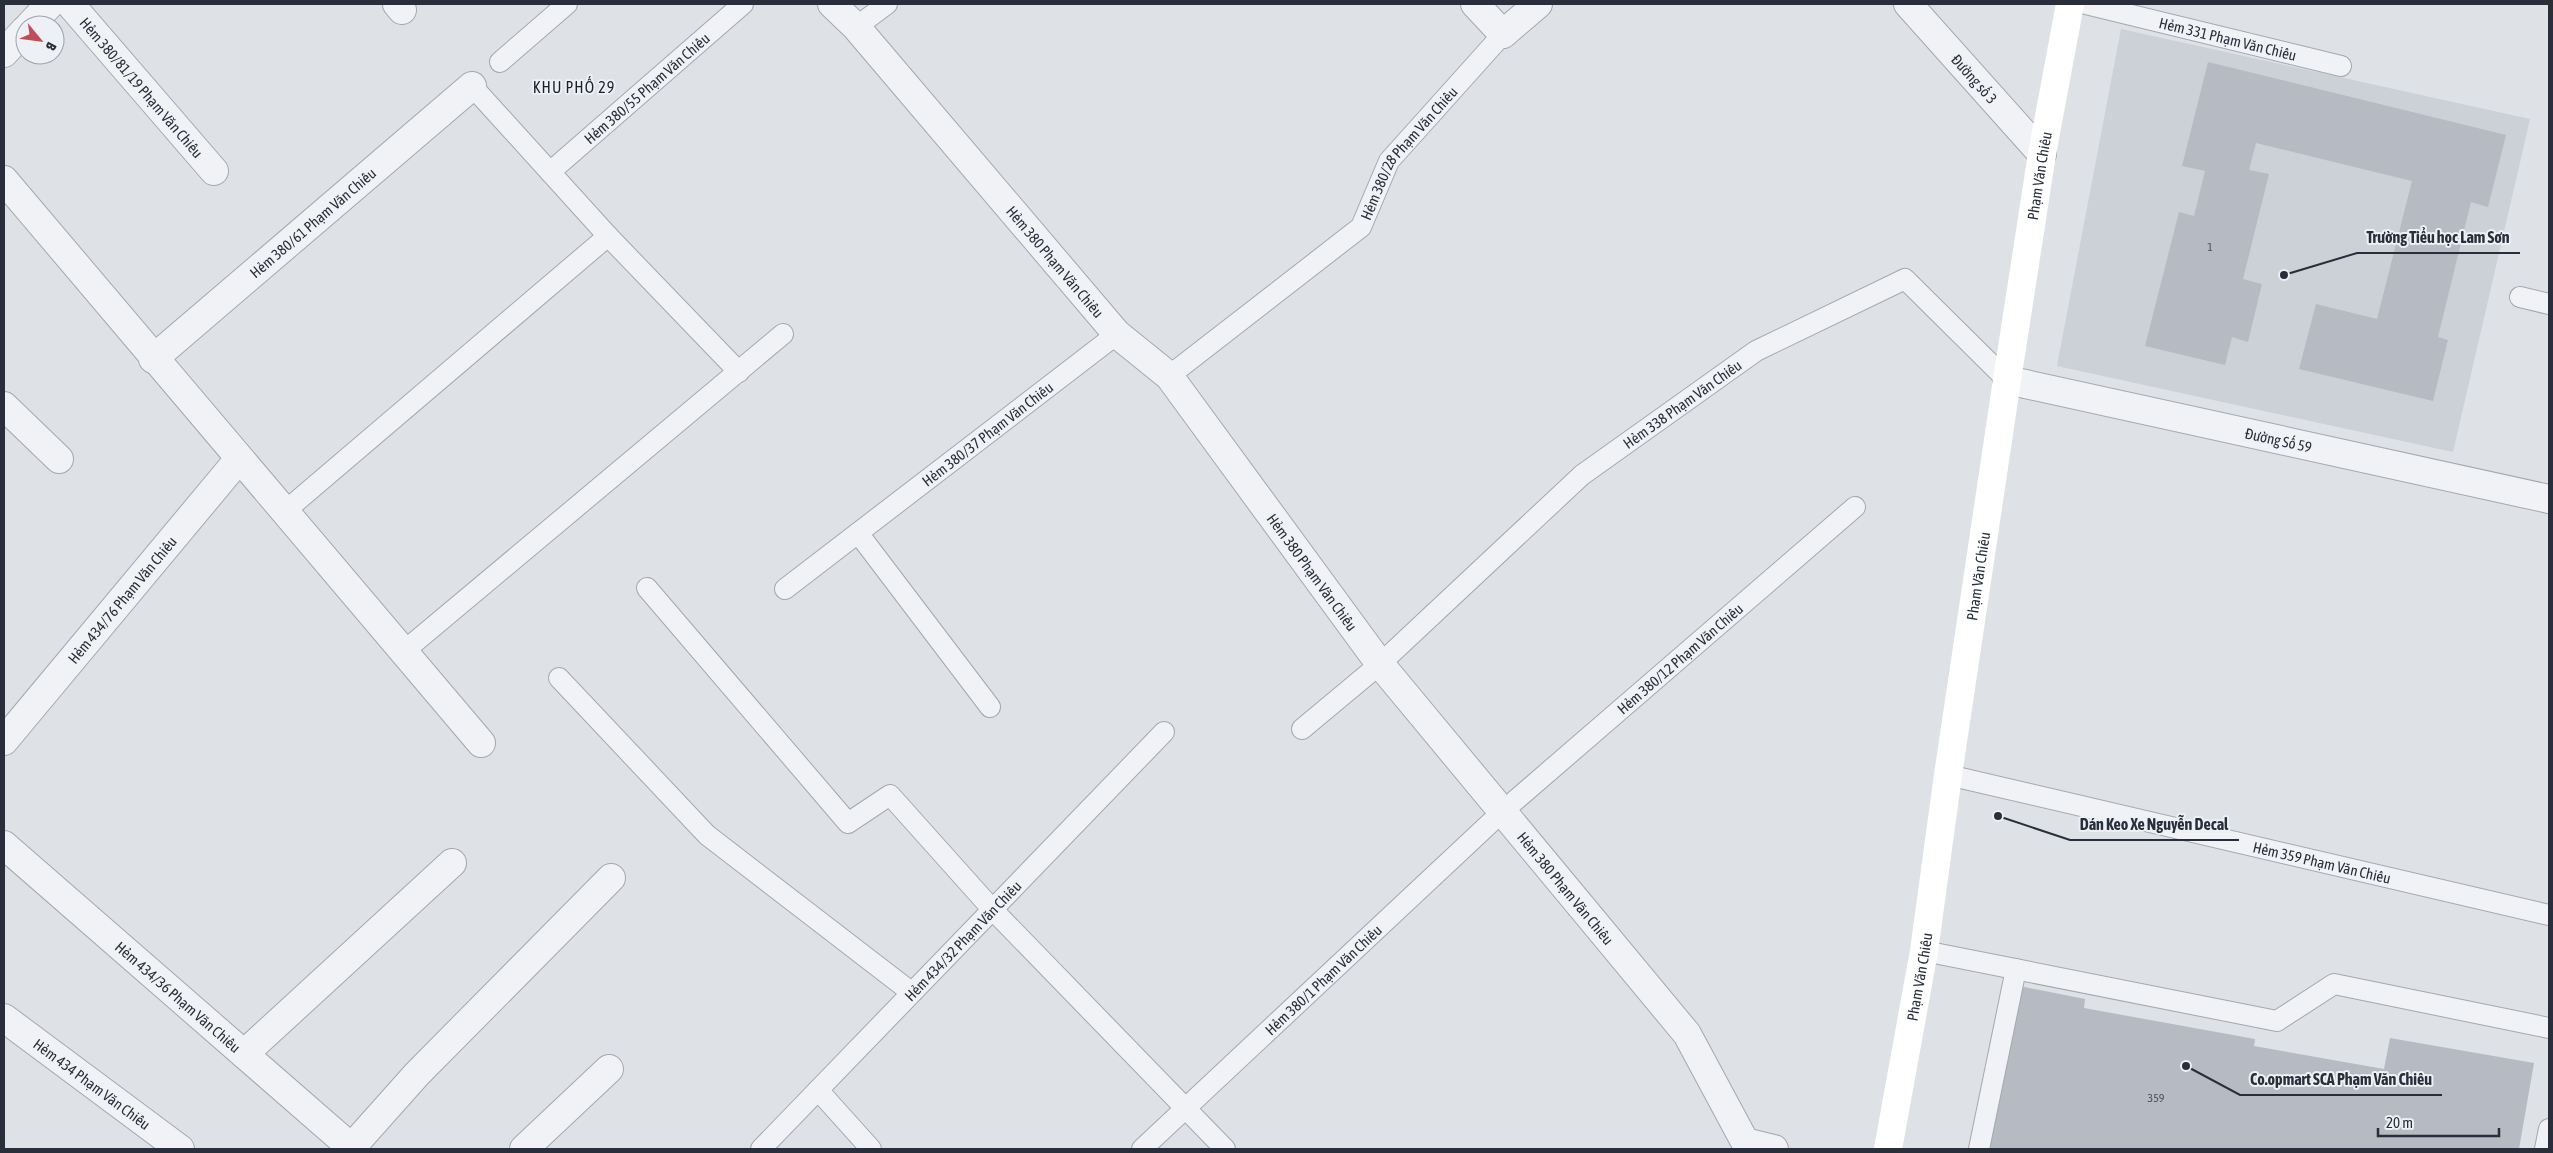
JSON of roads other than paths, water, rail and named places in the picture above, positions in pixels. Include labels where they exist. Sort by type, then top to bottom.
[{"type":"main road","name":"Phạm Văn Chiêu","points":[[1888,1149],[1924,950],[2006,380],[2042,154],[2070,4]]},
{"type":"street","points":[[40,15],[50,4]]},
{"type":"street","name":"Hẻm 380/81/19 Phạm Văn Chiêu","points":[[70,4],[214,171]]},
{"type":"street","name":"Hẻm 380 Phạm Văn Chiêu","points":[[832,4],[856,27],[1117,334],[1169,376],[1380,664],[1687,1034],[1745,1142],[1774,1149]]},
{"type":"street","points":[[1475,4],[1502,34],[1538,4]]},
{"type":"street","name":"Đường số 3","points":[[1908,4],[2042,154]]},
{"type":"street","points":[[4,53],[15,41]]},
{"type":"street","name":"Hẻm 380/61 Phạm Văn Chiêu","points":[[153,359],[472,86]]},
{"type":"street","points":[[4,180],[153,359],[481,743]]},
{"type":"street","name":"Đường Số 59","points":[[2006,380],[2549,499]]},
{"type":"street","points":[[4,406],[60,459]]},
{"type":"street","name":"Hẻm 434/76 Phạm Văn Chiêu","points":[[4,741],[239,459]]},
{"type":"street","name":"Hẻm 434/36 Phạm Văn Chiêu","points":[[4,845],[352,1149]]},
{"type":"street","points":[[244,1054],[452,863]]},
{"type":"street","points":[[352,1149],[417,1074],[611,878]]},
{"type":"street","name":"Hẻm 434 Phạm Văn Chiêu","points":[[6,1026],[180,1149]]},
{"type":"street","points":[[524,1149],[609,1069]]},
{"type":"lane","points":[[500,62],[567,4]]},
{"type":"lane","name":"Hẻm 380/55 Phạm Văn Chiêu","points":[[550,172],[743,4]]},
{"type":"lane","points":[[856,27],[887,4]]},
{"type":"lane","name":"Hẻm 331 Phạm Văn Chiêu","points":[[2086,4],[2341,66]]},
{"type":"lane","name":"Hẻm 380/28 Phạm Văn Chiêu","points":[[1169,376],[1360,227],[1388,161],[1502,34]]},
{"type":"lane","points":[[472,86],[608,236],[739,372]]},
{"type":"lane","points":[[284,512],[608,236]]},
{"type":"lane","name":"Hẻm 338 Phạm Văn Chiêu","points":[[1380,664],[1582,475],[1756,351],[1905,279],[2006,380]]},
{"type":"lane","points":[[2520,297],[2549,304]]},
{"type":"lane","points":[[404,652],[783,334]]},
{"type":"lane","name":"Hẻm 380/37 Phạm Văn Chiêu","points":[[785,589],[1117,334]]},
{"type":"lane","name":"Hẻm 380/12 Phạm Văn Chiêu","points":[[1503,811],[1855,507]]},
{"type":"lane","points":[[858,533],[990,707]]},
{"type":"lane","points":[[647,588],[848,823],[890,795],[992,909],[1225,1149]]},
{"type":"lane","points":[[1302,729],[1380,664]]},
{"type":"lane","points":[[559,678],[707,835],[911,992]]},
{"type":"lane","name":"Hẻm 434/32 Phạm Văn Chiêu","points":[[761,1149],[1164,732]]},
{"type":"lane","name":"Hẻm 359 Phạm Văn Chiêu","points":[[1948,775],[2549,915]]},
{"type":"lane","name":"Hẻm 380/1 Phạm Văn Chiêu","points":[[1142,1149],[1186,1110],[1503,811]]},
{"type":"lane","points":[[1924,950],[2277,1021],[2334,984],[2549,1028]]},
{"type":"lane","points":[[1979,1149],[2016,969]]},
{"type":"lane","points":[[818,1090],[871,1149]]},
{"type":"lane","points":[[2545,1149],[2549,1129]]},
{"type":"place","name":"Trường Tiểu học Lam Sơn","points":[[2284,275]]},
{"type":"place","name":"Dán Keo Xe Nguyễn Decal","points":[[1998,816]]},
{"type":"place","name":"Co.opmart SCA Phạm Văn Chiêu","points":[[2186,1066]]},
{"type":"district","name":"KHU PHỐ 29","points":[[574,87]]}]
